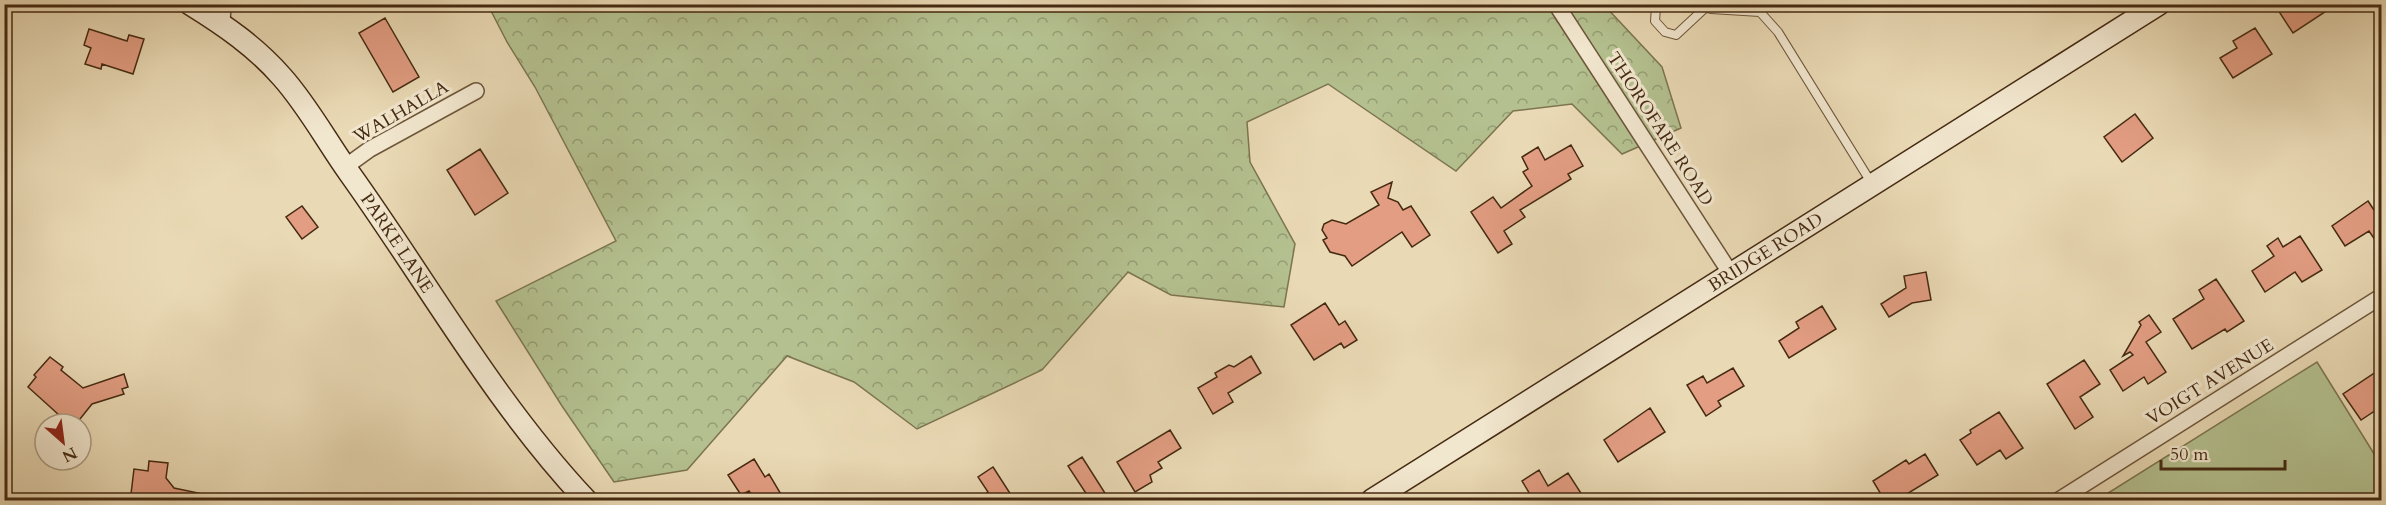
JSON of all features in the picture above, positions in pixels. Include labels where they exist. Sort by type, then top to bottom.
[{"type":"main road","name":"PARKE LANE","points":[[190,4],[222,14],[282,76],[489,381],[560,472],[586,501]]},
{"type":"main road","name":"BRIDGE ROAD","points":[[1372,501],[2159,4]]},
{"type":"street","name":"THOROFARE ROAD","points":[[1556,4],[1731,274]]},
{"type":"street","name":"WALHALLA","points":[[345,167],[370,149],[476,91]]},
{"type":"street","name":"VOIGT AVENUE","points":[[2059,501],[2382,296]]},
{"type":"lane","points":[[1661,4],[1656,7],[1655,21],[1665,32],[1676,35],[1705,8]]},
{"type":"lane","points":[[1692,4],[1705,8],[1760,12],[1778,32],[1873,185]]},
{"type":"green space","points":[[488,5],[1604,5],[1662,67],[1681,128],[1622,154],[1572,104],[1513,111],[1456,171],[1328,84],[1247,122],[1250,162],[1295,244],[1284,307],[1171,295],[1128,272],[1042,370],[917,429],[854,382],[787,356],[687,470],[614,482],[562,406],[496,301],[616,241],[535,87],[507,42]]},
{"type":"green space","points":[[2317,362],[2381,465],[2381,500],[2097,500]]},
{"type":"building","points":[[2285,4],[2337,4],[2293,33],[2278,10]]},
{"type":"building","points":[[385,18],[419,77],[393,92],[359,33]]},
{"type":"building","points":[[2255,28],[2272,54],[2233,78],[2220,58],[2237,48],[2233,41]]},
{"type":"building","points":[[89,29],[127,41],[129,35],[144,39],[133,74],[102,64],[101,69],[85,64],[91,48],[84,45]]},
{"type":"building","points":[[2135,114],[2153,138],[2122,162],[2104,137]]},
{"type":"building","points":[[1571,145],[1583,166],[1568,174],[1571,179],[1520,210],[1525,217],[1504,231],[1512,244],[1498,253],[1471,212],[1493,197],[1501,208],[1532,186],[1523,172],[1528,169],[1522,157],[1538,147],[1545,160]]},
{"type":"building","points":[[480,149],[508,193],[475,215],[447,170]]},
{"type":"building","points":[[1392,182],[1388,198],[1398,202],[1403,210],[1411,206],[1430,235],[1412,247],[1402,232],[1352,266],[1345,256],[1330,252],[1323,240],[1327,238],[1322,230],[1324,224],[1332,220],[1346,224],[1379,205],[1371,192]]},
{"type":"building","points":[[2368,201],[2382,222],[2382,250],[2369,231],[2345,246],[2332,226]]},
{"type":"building","points":[[302,206],[318,227],[302,239],[286,217]]},
{"type":"building","points":[[2300,236],[2322,270],[2302,282],[2295,272],[2265,292],[2252,271],[2274,256],[2267,246],[2278,238],[2283,247]]},
{"type":"building","points":[[1926,272],[1931,300],[1912,303],[1889,317],[1881,304],[1906,288],[1904,276]]},
{"type":"building","points":[[2216,279],[2244,321],[2227,332],[2225,329],[2192,349],[2173,319],[2204,299],[2199,290]]},
{"type":"building","points":[[1325,303],[1339,325],[1345,321],[1357,340],[1344,348],[1341,343],[1314,360],[1291,325]]},
{"type":"building","points":[[1822,306],[1836,329],[1789,358],[1779,341],[1799,328],[1796,322]]},
{"type":"building","points":[[2149,315],[2161,332],[2146,342],[2166,372],[2148,384],[2144,377],[2123,391],[2110,370],[2133,355],[2130,352],[2123,356],[2141,325],[2139,322]]},
{"type":"building","points":[[1251,356],[1261,373],[1228,393],[1233,402],[1213,414],[1198,388],[1217,377],[1215,373],[1229,365],[1234,367]]},
{"type":"building","points":[[50,357],[63,367],[61,370],[83,388],[124,374],[128,387],[122,389],[124,394],[92,404],[86,412],[56,412],[28,387],[36,377],[34,375]]},
{"type":"building","points":[[2084,360],[2100,384],[2080,397],[2093,417],[2075,429],[2047,384]]},
{"type":"building","points":[[1733,368],[1744,386],[1718,401],[1721,406],[1706,416],[1687,385],[1703,376],[1707,383]]},
{"type":"building","points":[[2382,368],[2382,406],[2361,420],[2343,394]]},
{"type":"building","points":[[1650,408],[1665,432],[1618,462],[1604,440]]},
{"type":"building","points":[[1999,412],[2023,448],[2006,459],[2000,450],[1977,465],[1960,440],[1971,433],[1970,430]]},
{"type":"building","points":[[1170,430],[1181,448],[1158,462],[1162,468],[1150,475],[1152,482],[1135,492],[1117,462]]},
{"type":"building","points":[[1925,454],[1938,475],[1905,495],[1908,501],[1885,501],[1873,481],[1906,460],[1909,464]]},
{"type":"building","points":[[1082,457],[1110,501],[1091,501],[1068,466]]},
{"type":"building","points":[[754,459],[765,477],[769,474],[785,501],[756,501],[749,491],[741,495],[728,475]]},
{"type":"building","points":[[149,461],[168,463],[166,478],[174,488],[203,494],[202,501],[147,501],[142,495],[131,494],[134,469],[148,471]]},
{"type":"building","points":[[993,467],[1015,501],[975,501],[988,492],[978,477]]},
{"type":"building","points":[[1539,470],[1548,486],[1568,473],[1586,501],[1534,501],[1522,481]]}]
